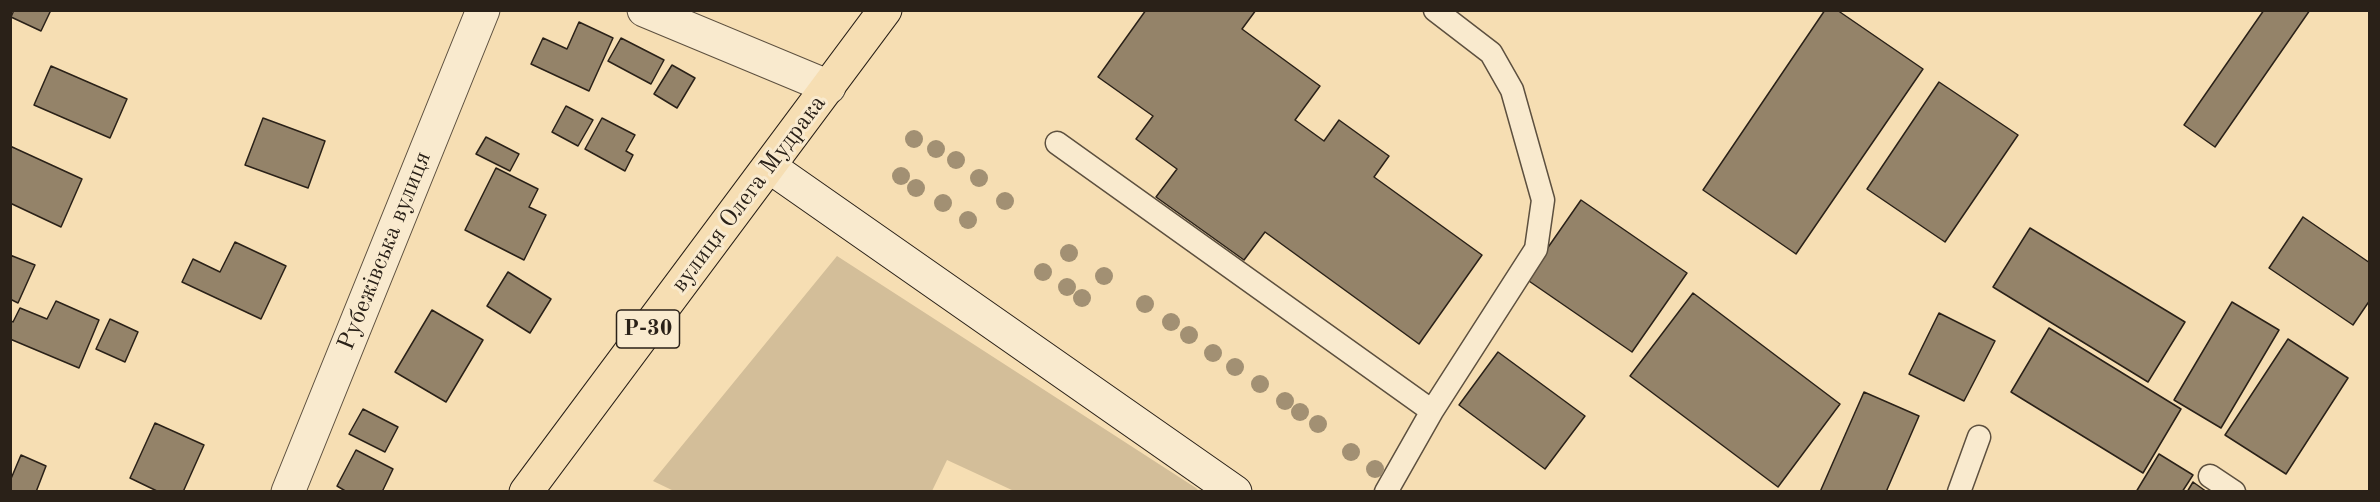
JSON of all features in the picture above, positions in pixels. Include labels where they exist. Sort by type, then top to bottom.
[{"type":"main road","name":"вулиця Олега Мудрака","points":[[526,492],[885,10]]},
{"type":"street","name":"Рубежівська вулиця","points":[[288,492],[483,10]]},
{"type":"street","points":[[644,10],[829,87]]},
{"type":"street","points":[[770,167],[1235,492]]},
{"type":"lane","points":[[1386,492],[1432,411],[1536,249],[1543,200],[1512,90],[1491,53],[1435,10]]},
{"type":"lane","points":[[1057,143],[1432,411]]},
{"type":"lane","points":[[1959,492],[1979,437]]},
{"type":"lane","points":[[2210,476],[2234,492]]},
{"type":"shaded area","points":[[837,256],[1199,491],[1014,491],[947,460],[932,491],[676,492],[653,481]]},
{"type":"building","points":[[14,10],[51,10],[41,31],[11,17]]},
{"type":"building","points":[[1146,10],[1256,10],[1242,29],[1320,86],[1295,120],[1324,141],[1339,120],[1389,156],[1374,177],[1482,255],[1419,344],[1265,232],[1244,260],[1156,197],[1177,169],[1136,139],[1153,116],[1098,77]]},
{"type":"building","points":[[1825,10],[1837,10],[1923,69],[1796,254],[1703,190]]},
{"type":"building","points":[[2264,10],[2310,10],[2215,147],[2184,125]]},
{"type":"building","points":[[579,22],[613,38],[589,91],[531,64],[543,38],[567,49]]},
{"type":"building","points":[[621,38],[664,60],[651,84],[608,61]]},
{"type":"building","points":[[672,65],[695,78],[677,108],[654,94]]},
{"type":"building","points":[[51,66],[127,99],[110,138],[34,105]]},
{"type":"building","points":[[1939,82],[2018,135],[1945,242],[1867,189]]},
{"type":"building","points":[[566,106],[593,120],[578,146],[552,132]]},
{"type":"building","points":[[263,118],[325,141],[308,188],[245,165]]},
{"type":"building","points":[[602,118],[635,135],[626,151],[633,155],[625,171],[585,149]]},
{"type":"building","points":[[486,137],[519,154],[510,171],[476,154]]},
{"type":"building","points":[[10,146],[82,179],[61,227],[10,203]]},
{"type":"building","points":[[496,168],[538,189],[529,207],[546,215],[524,260],[465,230]]},
{"type":"building","points":[[1581,200],[1687,273],[1632,352],[1526,279]]},
{"type":"building","points":[[2303,217],[2370,263],[2370,300],[2353,325],[2269,268]]},
{"type":"building","points":[[2030,228],[2185,322],[2148,382],[1993,287]]},
{"type":"building","points":[[235,242],[286,266],[261,319],[182,282],[193,259],[220,272]]},
{"type":"building","points":[[10,255],[35,265],[18,303],[10,299]]},
{"type":"building","points":[[508,272],[551,299],[530,333],[487,306]]},
{"type":"building","points":[[1693,293],[1840,404],[1778,487],[1630,376]]},
{"type":"building","points":[[56,301],[99,320],[79,368],[10,339],[10,320],[13,322],[20,308],[47,319]]},
{"type":"building","points":[[2232,302],[2279,330],[2221,428],[2174,400]]},
{"type":"building","points":[[432,310],[483,340],[446,402],[395,372]]},
{"type":"building","points":[[1939,313],[1995,341],[1964,401],[1909,374]]},
{"type":"building","points":[[110,319],[138,332],[125,362],[96,349]]},
{"type":"building","points":[[2049,328],[2181,409],[2143,473],[2011,392]]},
{"type":"building","points":[[2288,339],[2348,378],[2286,474],[2225,435]]},
{"type":"building","points":[[1498,352],[1585,416],[1545,469],[1459,405]]},
{"type":"building","points":[[1864,392],[1919,416],[1886,492],[1820,492]]},
{"type":"building","points":[[363,409],[398,427],[385,452],[349,434]]},
{"type":"building","points":[[155,423],[204,445],[183,492],[159,492],[130,478]]},
{"type":"building","points":[[356,450],[393,469],[382,492],[347,492],[337,486]]},
{"type":"building","points":[[2159,454],[2193,475],[2182,492],[2136,492]]},
{"type":"building","points":[[21,455],[46,466],[36,492],[10,492],[10,481]]},
{"type":"building","points":[[2193,482],[2207,492],[2187,492]]}]
